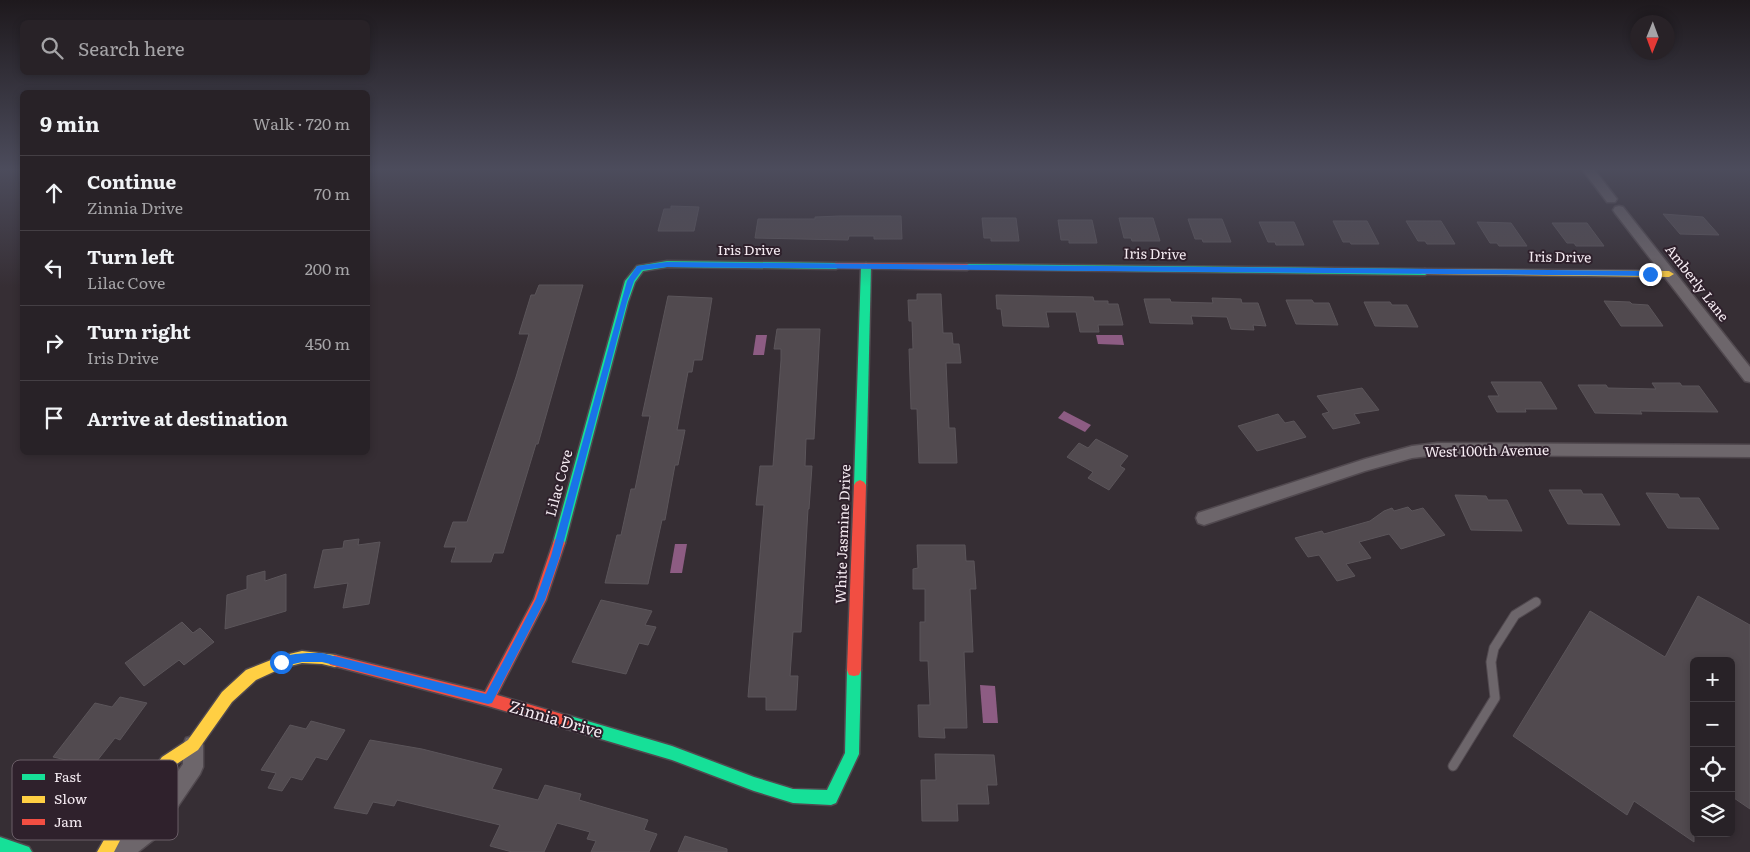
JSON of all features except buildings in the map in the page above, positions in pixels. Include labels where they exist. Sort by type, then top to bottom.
[{"type":"street","name":"Amberly Lane","points":[[1618,208],[1750,377]]},
{"type":"street","name":"Iris Drive","points":[[640,268],[667,264],[1669,274]]},
{"type":"street","name":"White Jasmine Drive","points":[[831,798],[852,754],[866,266]]},
{"type":"street","name":"Lilac Cove","points":[[488,699],[536,609],[556,556],[623,302],[630,281],[640,268]]},
{"type":"street","name":"West 100th Avenue","points":[[1204,518],[1365,465],[1412,452],[1437,449],[1750,451]]},
{"type":"street","name":"Zinnia Drive","points":[[170,760],[193,745],[227,697],[251,675],[281,662],[302,657],[322,658],[488,699],[672,753],[754,784],[793,796],[831,798]]},
{"type":"street","points":[[178,789],[193,767],[193,745]]},
{"type":"street","name":"Zinnia Drive","points":[[105,852],[112,840]]},
{"type":"street","points":[[121,852],[137,840]]},
{"type":"street","points":[[0,844],[24,852]]},
{"type":"lane","points":[[1452,766],[1495,698],[1491,662],[1494,648],[1514,615],[1536,602]]},
{"type":"shaded area","points":[[756,335],[767,335],[764,355],[753,355]]},
{"type":"shaded area","points":[[1096,335],[1122,335],[1124,345],[1098,344]]},
{"type":"shaded area","points":[[1064,411],[1091,425],[1085,432],[1058,418]]},
{"type":"shaded area","points":[[675,544],[687,544],[682,573],[670,573]]},
{"type":"shaded area","points":[[980,685],[995,686],[998,723],[983,723]]},
{"type":"traffic: fast","points":[[559,543],[623,302],[630,281],[640,268],[667,264],[836,266]]},
{"type":"traffic: fast","points":[[860,485],[866,266]]},
{"type":"traffic: fast","points":[[967,267],[1425,272]]},
{"type":"traffic: fast","points":[[567,722],[672,753],[754,784],[793,796],[831,798],[852,754],[854,670]]},
{"type":"traffic: fast","points":[[0,845],[24,852]]},
{"type":"traffic: slow","points":[[1425,272],[1669,274]]},
{"type":"traffic: slow","points":[[170,760],[193,745],[227,697],[251,675],[281,662],[302,657],[335,661]]},
{"type":"traffic: slow","points":[[105,852],[112,840]]},
{"type":"traffic: jam","points":[[836,266],[967,267]]},
{"type":"traffic: jam","points":[[854,670],[860,485]]},
{"type":"traffic: jam","points":[[488,699],[540,600],[559,543]]},
{"type":"traffic: jam","points":[[335,661],[488,699],[567,722]]},
{"type":"route","points":[[281,662],[302,657],[322,658],[488,699],[515,651],[540,600],[556,556],[623,302],[630,281],[640,268],[667,264],[1650,274]]}]
